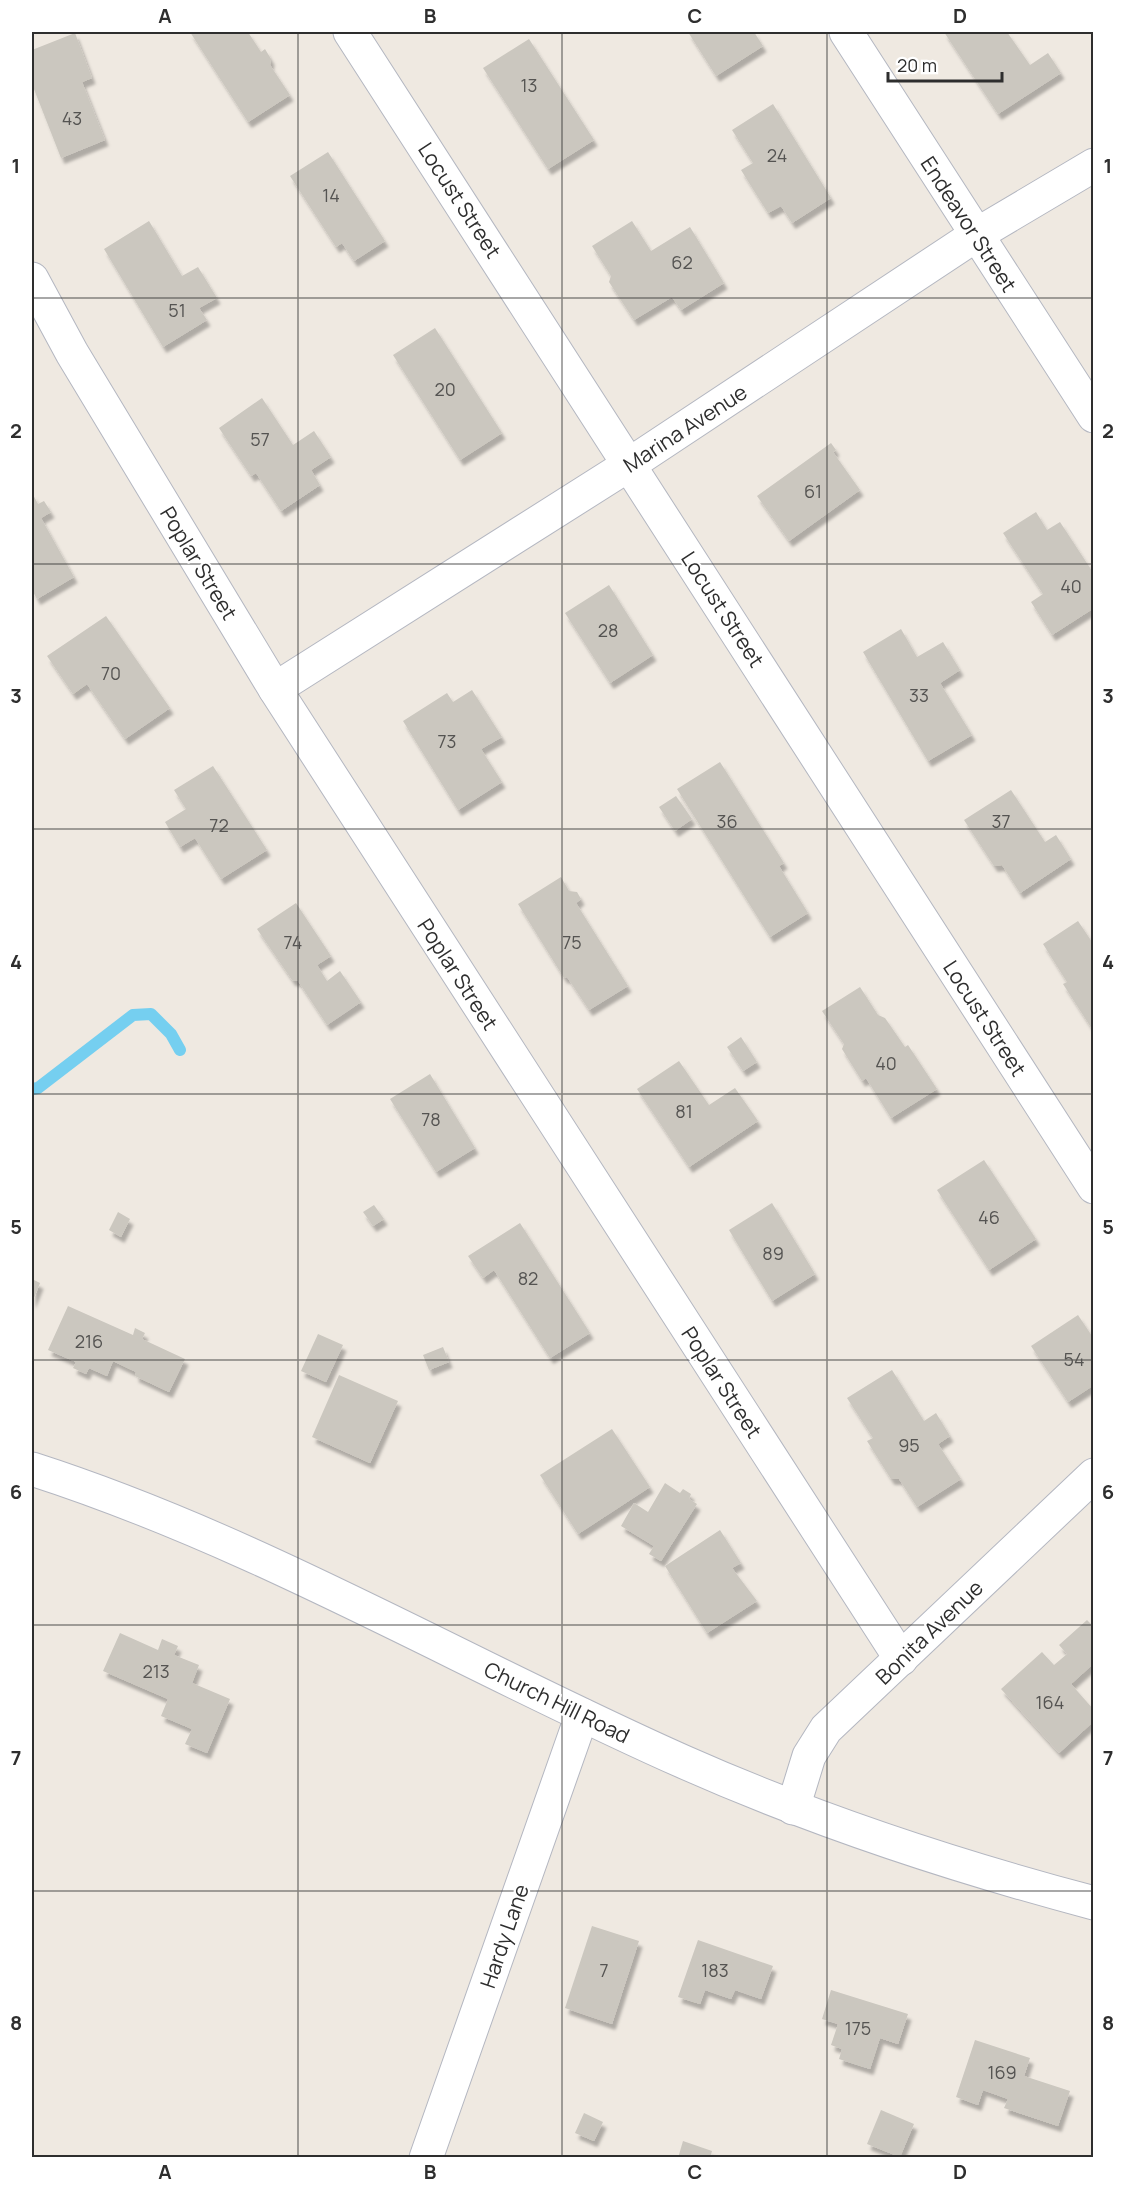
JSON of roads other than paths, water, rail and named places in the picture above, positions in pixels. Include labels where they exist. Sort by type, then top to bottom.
[{"type":"street","name":"Locust Street","points":[[351,32],[1094,1187]]},
{"type":"street","name":"Endeavor Street","points":[[846,32],[1094,416]]},
{"type":"street","name":"Marina Avenue","points":[[275,689],[630,464],[976,235],[1094,165]]},
{"type":"street","name":"Poplar Street","points":[[32,279],[72,353],[275,689],[901,1659]]},
{"type":"street","name":"Church Hill Road","points":[[32,1469],[198,1533],[685,1763],[793,1808],[998,1878],[1094,1903]]},
{"type":"street","name":"Bonita Avenue","points":[[793,1808],[809,1756],[826,1729],[1094,1475]]},
{"type":"street","name":"Hardy Lane","points":[[426,2157],[582,1715]]},
{"type":"waterway","points":[[32,1089],[38,1088],[133,1015],[151,1014],[171,1034],[180,1050]]}]
